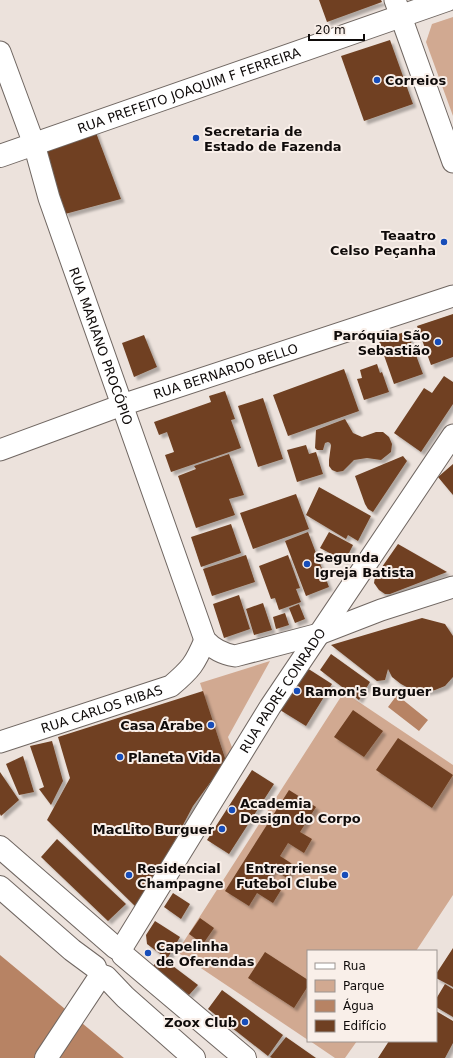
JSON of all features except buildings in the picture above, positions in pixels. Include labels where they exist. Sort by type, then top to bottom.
[{"type":"main road","name":"RUA PREFEITO JOAQUIM F FERREIRA","points":[[0,156],[398,8],[447,0]]},
{"type":"main road","points":[[0,847],[120,952],[245,1058]]},
{"type":"main road","points":[[0,887],[100,973],[194,1058]]},
{"type":"main road","points":[[100,973],[116,977],[123,970],[125,960],[120,952]]},
{"type":"main road","points":[[46,1058],[87,997],[100,973]]},
{"type":"street","points":[[398,8],[453,162]]},
{"type":"street","name":"RUA MARIANO PROCÓPIO","points":[[0,52],[34,144],[49,198],[205,640]]},
{"type":"street","name":"RUA BERNARDO BELLO","points":[[0,450],[122,405],[453,296]]},
{"type":"street","name":"RUA PADRE CONRADO","points":[[120,952],[270,708],[453,435]]},
{"type":"street","points":[[205,640],[210,646],[223,654],[235,656],[319,634],[381,610],[453,586]]},
{"type":"street","name":"RUA CARLOS RIBAS","points":[[0,742],[171,686],[188,672],[197,659],[205,640]]},
{"type":"green space","points":[[453,17],[453,116],[426,42],[432,24]]},
{"type":"green space","points":[[270,661],[228,737],[233,750],[226,761],[200,683]]},
{"type":"green space","points":[[344,692],[453,765],[453,895],[417,950],[307,950],[307,1039],[177,952]]},
{"type":"green space","points":[[311,1042],[356,1042],[345,1058],[335,1058]]},
{"type":"water","points":[[397,695],[428,720],[419,731],[388,707]]},
{"type":"water","points":[[0,955],[124,1058],[0,1058]]},
{"type":"place","name":"Correios","points":[[377,80]]},
{"type":"place","name":"Secretaria de Estado de Fazenda","points":[[196,138]]},
{"type":"place","name":"Teaatro Celso Peçanha","points":[[444,242]]},
{"type":"place","name":"Paróquia São Sebastião","points":[[438,342]]},
{"type":"place","name":"Segunda Igreja Batista","points":[[307,564]]},
{"type":"place","name":"Ramon's Burguer","points":[[297,691]]},
{"type":"place","name":"Casa Árabe","points":[[211,725]]},
{"type":"place","name":"Planeta Vida","points":[[120,757]]},
{"type":"place","name":"Academia Design do Corpo","points":[[232,810]]},
{"type":"place","name":"MacLito Burguer","points":[[222,829]]},
{"type":"place","name":"Residencial Champagne","points":[[129,875]]},
{"type":"place","name":"Entrerriense Futebol Clube","points":[[345,875]]},
{"type":"place","name":"Capelinha de Oferendas","points":[[148,953]]},
{"type":"place","name":"Zoox Club","points":[[245,1022]]}]
